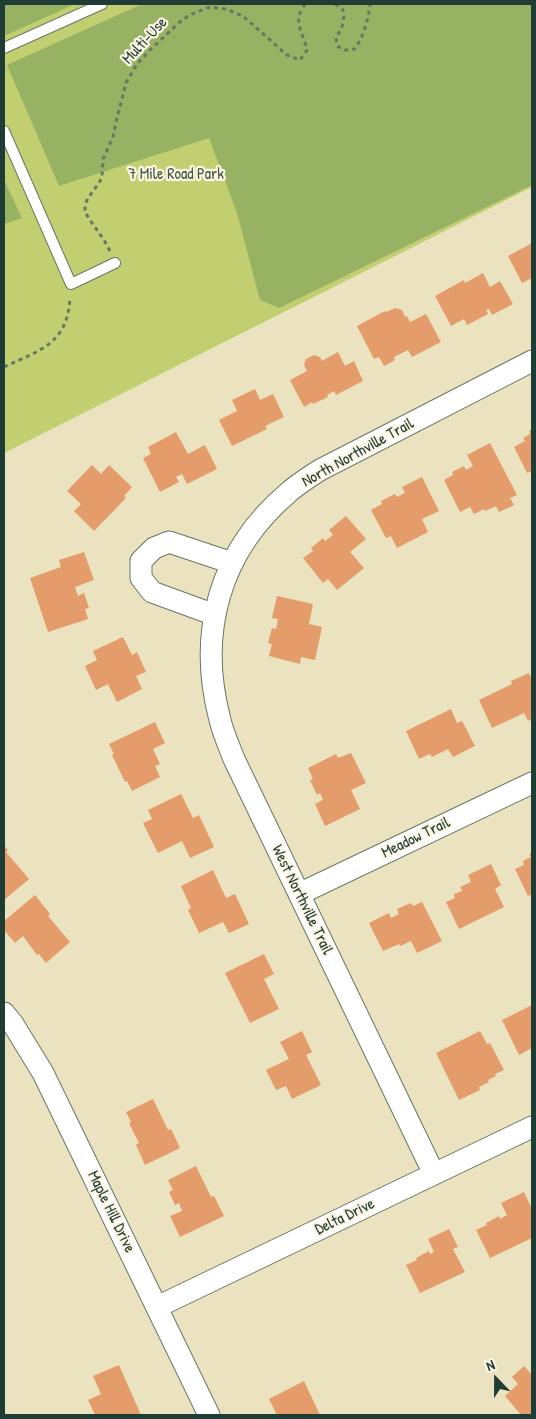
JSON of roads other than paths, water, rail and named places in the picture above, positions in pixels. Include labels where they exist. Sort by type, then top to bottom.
[{"type":"street","name":"North Northville Trail","points":[[222,587],[232,563],[249,535],[289,491],[320,470],[532,361]]},
{"type":"street","points":[[214,615],[152,592],[141,578],[141,561],[154,548],[169,542],[232,563]]},
{"type":"street","name":"West Northville Trail","points":[[222,587],[214,615],[211,637],[211,668],[220,723],[234,759],[434,1174]]},
{"type":"street","name":"Meadow Trail","points":[[299,894],[532,782]]},
{"type":"street","name":"Maple Hill Drive","points":[[4,1013],[13,1024],[43,1073],[209,1415]]},
{"type":"street","name":"Delta Drive","points":[[157,1307],[532,1127]]},
{"type":"lane","points":[[4,48],[102,4]]},
{"type":"lane","points":[[4,131],[71,284],[115,263]]},
{"type":"park label","name":"7 Mile Road Park","points":[[176,175]]}]
